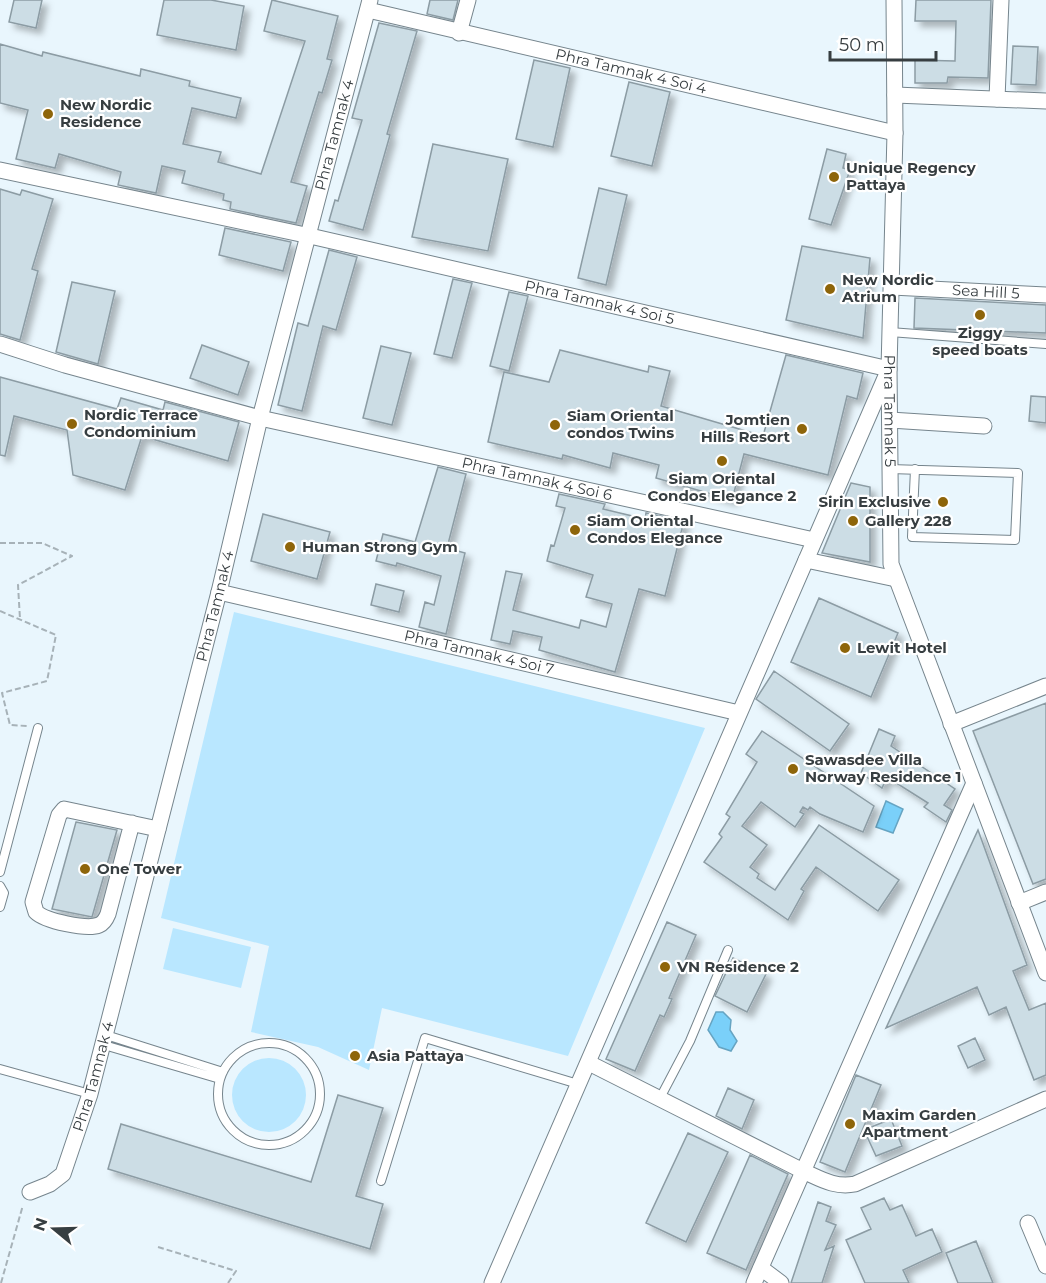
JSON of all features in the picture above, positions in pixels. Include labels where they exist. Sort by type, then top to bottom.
[{"type":"street","points":[[459,33],[468,0]]},
{"type":"street","name":"Phra Tamnak 5","points":[[894,0],[895,133],[889,369],[891,564],[1046,974]]},
{"type":"street","points":[[997,99],[1001,0]]},
{"type":"street","name":"Phra Tamnak 4 Soi 4","points":[[369,5],[459,33],[895,133]]},
{"type":"street","name":"Phra Tamnak 4","points":[[30,1191],[50,1184],[63,1174],[90,1094],[219,592],[260,418],[310,236],[369,5]]},
{"type":"street","points":[[895,95],[1046,101]]},
{"type":"street","name":"Phra Tamnak 4 Soi 5","points":[[0,170],[310,236],[889,369]]},
{"type":"street","name":"Sea Hill 5","points":[[892,287],[1046,295]]},
{"type":"street","name":"Phra Tamnak 4 Soi 6","points":[[0,344],[65,365],[260,418],[814,540]]},
{"type":"street","points":[[492,1283],[580,1085],[889,369]]},
{"type":"street","points":[[890,420],[984,426]]},
{"type":"street","points":[[806,560],[896,579]]},
{"type":"street","name":"Phra Tamnak 4 Soi 7","points":[[219,592],[739,713]]},
{"type":"street","points":[[951,724],[1046,686]]},
{"type":"street","points":[[754,1283],[974,783]]},
{"type":"street","points":[[132,823],[108,914],[102,923],[97,926],[82,926],[45,918],[36,912],[33,902],[61,812],[72,809],[158,829]]},
{"type":"street","points":[[1019,903],[1046,892]]},
{"type":"street","points":[[589,1063],[832,1184],[855,1184],[1046,1099]]},
{"type":"street","points":[[1028,1224],[1046,1266]]},
{"type":"street","points":[[761,1268],[781,1283]]},
{"type":"lane","points":[[890,332],[1046,344]]},
{"type":"lane","points":[[890,469],[915,469],[1018,473],[1016,540],[912,537],[915,469]]},
{"type":"lane","points":[[0,872],[38,728]]},
{"type":"lane","points":[[0,886],[4,893],[0,907]]},
{"type":"lane","points":[[660,1100],[690,1041],[728,950]]},
{"type":"lane","points":[[381,1181],[425,1038],[580,1085]]},
{"type":"lane","points":[[105,1040],[221,1075]]},
{"type":"lane","points":[[258,1043],[276,1043],[293,1048],[312,1065],[320,1084],[318,1110],[305,1130],[284,1144],[266,1146],[249,1142],[235,1133],[224,1119],[218,1101],[221,1075],[239,1052],[258,1043]]},
{"type":"lane","points":[[0,1069],[90,1094]]},
{"type":"path","points":[[0,543],[42,543],[72,556],[18,585],[20,619]]},
{"type":"path","points":[[0,611],[56,634],[47,681],[2,693],[10,725],[38,728]]},
{"type":"path","points":[[1,1283],[24,1204],[30,1191]]},
{"type":"path","points":[[158,1247],[236,1271],[228,1283]]},
{"type":"shaded area","points":[[234,612],[705,728],[568,1056],[382,1008],[369,1070],[318,1047],[251,1032],[269,946],[161,918]]},
{"type":"shaded area","points":[[173,928],[251,947],[241,988],[163,969]]},
{"type":"shaded area","points":[[262,1058],[276,1058],[290,1064],[300,1074],[306,1088],[306,1102],[300,1116],[290,1126],[276,1132],[262,1132],[248,1126],[238,1116],[232,1102],[232,1088],[238,1074],[248,1064]]},
{"type":"water","points":[[886,801],[903,809],[893,833],[876,827]]},
{"type":"water","points":[[716,1012],[723,1012],[731,1020],[730,1030],[737,1041],[731,1051],[719,1047],[708,1030]]},
{"type":"building","points":[[14,0],[42,0],[36,28],[9,22]]},
{"type":"building","points":[[164,0],[211,0],[244,6],[236,50],[157,35]]},
{"type":"building","points":[[272,0],[338,16],[327,59],[332,60],[322,93],[319,92],[291,182],[307,186],[296,223],[230,209],[231,202],[223,200],[224,194],[182,183],[185,171],[162,166],[156,193],[118,185],[121,172],[59,154],[55,168],[16,159],[28,110],[0,103],[0,44],[42,56],[43,52],[140,76],[141,69],[190,81],[189,86],[241,98],[236,118],[192,108],[183,144],[221,152],[218,162],[261,174],[305,41],[264,31]]},
{"type":"building","points":[[430,0],[458,0],[453,20],[427,14]]},
{"type":"building","points":[[916,0],[991,0],[988,78],[948,77],[947,83],[915,83],[915,60],[955,61],[956,21],[915,21]]},
{"type":"building","points":[[379,23],[417,31],[387,134],[390,135],[363,230],[329,221],[335,200],[338,201],[362,120],[352,118]]},
{"type":"building","points":[[1013,46],[1038,47],[1036,85],[1011,84]]},
{"type":"building","points":[[534,60],[570,68],[553,147],[516,139]]},
{"type":"building","points":[[629,82],[670,92],[652,166],[611,156]]},
{"type":"building","points":[[433,144],[508,159],[488,251],[412,237]]},
{"type":"building","points":[[827,149],[846,154],[843,168],[850,170],[831,225],[809,219]]},
{"type":"building","points":[[599,188],[627,195],[606,285],[578,278]]},
{"type":"building","points":[[0,189],[20,195],[22,190],[53,199],[32,269],[38,271],[20,340],[0,334]]},
{"type":"building","points":[[225,228],[291,242],[283,271],[219,255]]},
{"type":"building","name":"New Nordic Atrium","points":[[802,246],[870,258],[863,338],[786,320]]},
{"type":"building","points":[[329,250],[357,257],[336,330],[323,326],[302,411],[278,405],[298,323],[308,326]]},
{"type":"building","points":[[453,279],[472,283],[452,358],[434,354]]},
{"type":"building","points":[[72,282],[115,291],[98,364],[56,352]]},
{"type":"building","points":[[509,292],[528,296],[509,371],[490,366]]},
{"type":"building","name":"Ziggy speed boats","points":[[915,298],[1046,305],[1046,333],[914,328]]},
{"type":"building","points":[[202,345],[249,362],[238,395],[190,378]]},
{"type":"building","points":[[381,346],[411,353],[392,425],[363,418]]},
{"type":"building","points":[[560,350],[648,372],[649,366],[670,371],[661,406],[763,436],[786,355],[863,373],[857,399],[847,396],[828,475],[744,454],[732,500],[656,478],[659,465],[613,453],[610,468],[563,455],[562,459],[488,442],[504,372],[549,382]]},
{"type":"building","points":[[0,377],[117,409],[121,398],[163,410],[165,402],[239,422],[228,461],[142,436],[125,490],[73,475],[67,430],[14,416],[5,456],[0,455]]},
{"type":"building","points":[[1031,396],[1046,397],[1046,423],[1029,421]]},
{"type":"building","points":[[438,467],[466,474],[447,548],[465,553],[446,634],[419,627],[425,602],[434,605],[441,576],[397,563],[396,566],[376,561],[383,534],[415,542]]},
{"type":"building","name":"Gallery 228","points":[[851,483],[870,487],[870,562],[822,553]]},
{"type":"building","points":[[559,494],[605,504],[603,509],[645,519],[646,513],[684,521],[665,596],[639,589],[615,672],[539,650],[542,637],[513,631],[510,644],[491,640],[506,571],[522,574],[513,610],[579,628],[581,620],[606,627],[612,604],[586,597],[593,575],[547,561],[551,545],[554,546],[565,508],[556,506]]},
{"type":"building","name":"Human Strong Gym","points":[[263,514],[330,532],[317,579],[251,561]]},
{"type":"building","points":[[376,584],[404,591],[399,612],[371,605]]},
{"type":"building","name":"Lewit Hotel","points":[[819,598],[898,633],[871,697],[791,662]]},
{"type":"building","points":[[774,671],[849,724],[830,751],[756,699]]},
{"type":"building","points":[[1046,703],[1046,879],[1033,884],[973,731]]},
{"type":"building","points":[[879,729],[895,736],[891,746],[955,789],[944,805],[952,810],[946,822],[924,807],[928,803],[887,777],[882,788],[861,773]]},
{"type":"building","points":[[762,731],[874,806],[863,832],[820,814],[810,807],[808,810],[803,807],[800,812],[804,814],[795,827],[761,802],[742,826],[767,845],[750,867],[759,874],[757,878],[775,890],[819,825],[899,880],[878,911],[816,867],[801,889],[804,891],[788,920],[704,862],[722,837],[719,834],[730,817],[726,814],[757,762],[746,754]]},
{"type":"building","name":"One Tower","points":[[76,822],[117,830],[92,917],[52,909]]},
{"type":"building","points":[[978,830],[1027,965],[1013,971],[1029,1010],[1046,1003],[1046,1075],[1034,1080],[1006,1007],[989,1015],[977,987],[886,1028]]},
{"type":"building","name":"VN Residence 2","points":[[667,922],[696,935],[669,998],[672,999],[664,1017],[660,1015],[635,1071],[606,1059]]},
{"type":"building","points":[[733,958],[766,974],[747,1012],[715,996]]},
{"type":"building","points":[[975,1038],[985,1060],[968,1068],[958,1046]]},
{"type":"building","name":"Maxim Garden Apartment","points":[[856,1075],[881,1085],[845,1172],[820,1162]]},
{"type":"building","points":[[728,1088],[754,1100],[742,1129],[716,1116]]},
{"type":"building","points":[[338,1095],[383,1108],[356,1196],[383,1204],[370,1249],[108,1169],[121,1124],[311,1182]]},
{"type":"building","points":[[891,1119],[902,1146],[876,1156],[864,1130]]},
{"type":"building","points":[[688,1133],[728,1152],[686,1242],[646,1223]]},
{"type":"building","points":[[750,1155],[788,1174],[746,1270],[707,1253]]},
{"type":"building","points":[[884,1198],[890,1210],[902,1205],[916,1236],[932,1229],[942,1252],[903,1270],[909,1283],[865,1283],[846,1240],[871,1229],[861,1208]]},
{"type":"building","points":[[818,1202],[831,1207],[826,1221],[836,1225],[825,1250],[834,1246],[822,1283],[791,1283]]},
{"type":"building","points":[[976,1241],[993,1283],[958,1283],[946,1253]]},
{"type":"place","name":"New Nordic Residence","points":[[48,114]]},
{"type":"place","name":"Unique Regency Pattaya","points":[[834,177]]},
{"type":"place","name":"New Nordic Atrium","points":[[830,289]]},
{"type":"place","name":"Ziggy speed boats","points":[[980,315]]},
{"type":"place","name":"Nordic Terrace Condominium","points":[[72,424]]},
{"type":"place","name":"Siam Oriental condos Twins","points":[[555,425]]},
{"type":"place","name":"Jomtien Hills Resort","points":[[802,429]]},
{"type":"place","name":"Siam Oriental Condos Elegance 2","points":[[722,461]]},
{"type":"place","name":"Sirin Exclusive","points":[[943,502]]},
{"type":"place","name":"Gallery 228","points":[[853,521]]},
{"type":"place","name":"Siam Oriental Condos Elegance","points":[[575,530]]},
{"type":"place","name":"Human Strong Gym","points":[[290,547]]},
{"type":"place","name":"Lewit Hotel","points":[[845,648]]},
{"type":"place","name":"Sawasdee Villa Norway Residence 1","points":[[793,769]]},
{"type":"place","name":"One Tower","points":[[85,869]]},
{"type":"place","name":"VN Residence 2","points":[[665,967]]},
{"type":"place","name":"Asia Pattaya","points":[[355,1056]]},
{"type":"place","name":"Maxim Garden Apartment","points":[[850,1124]]}]
